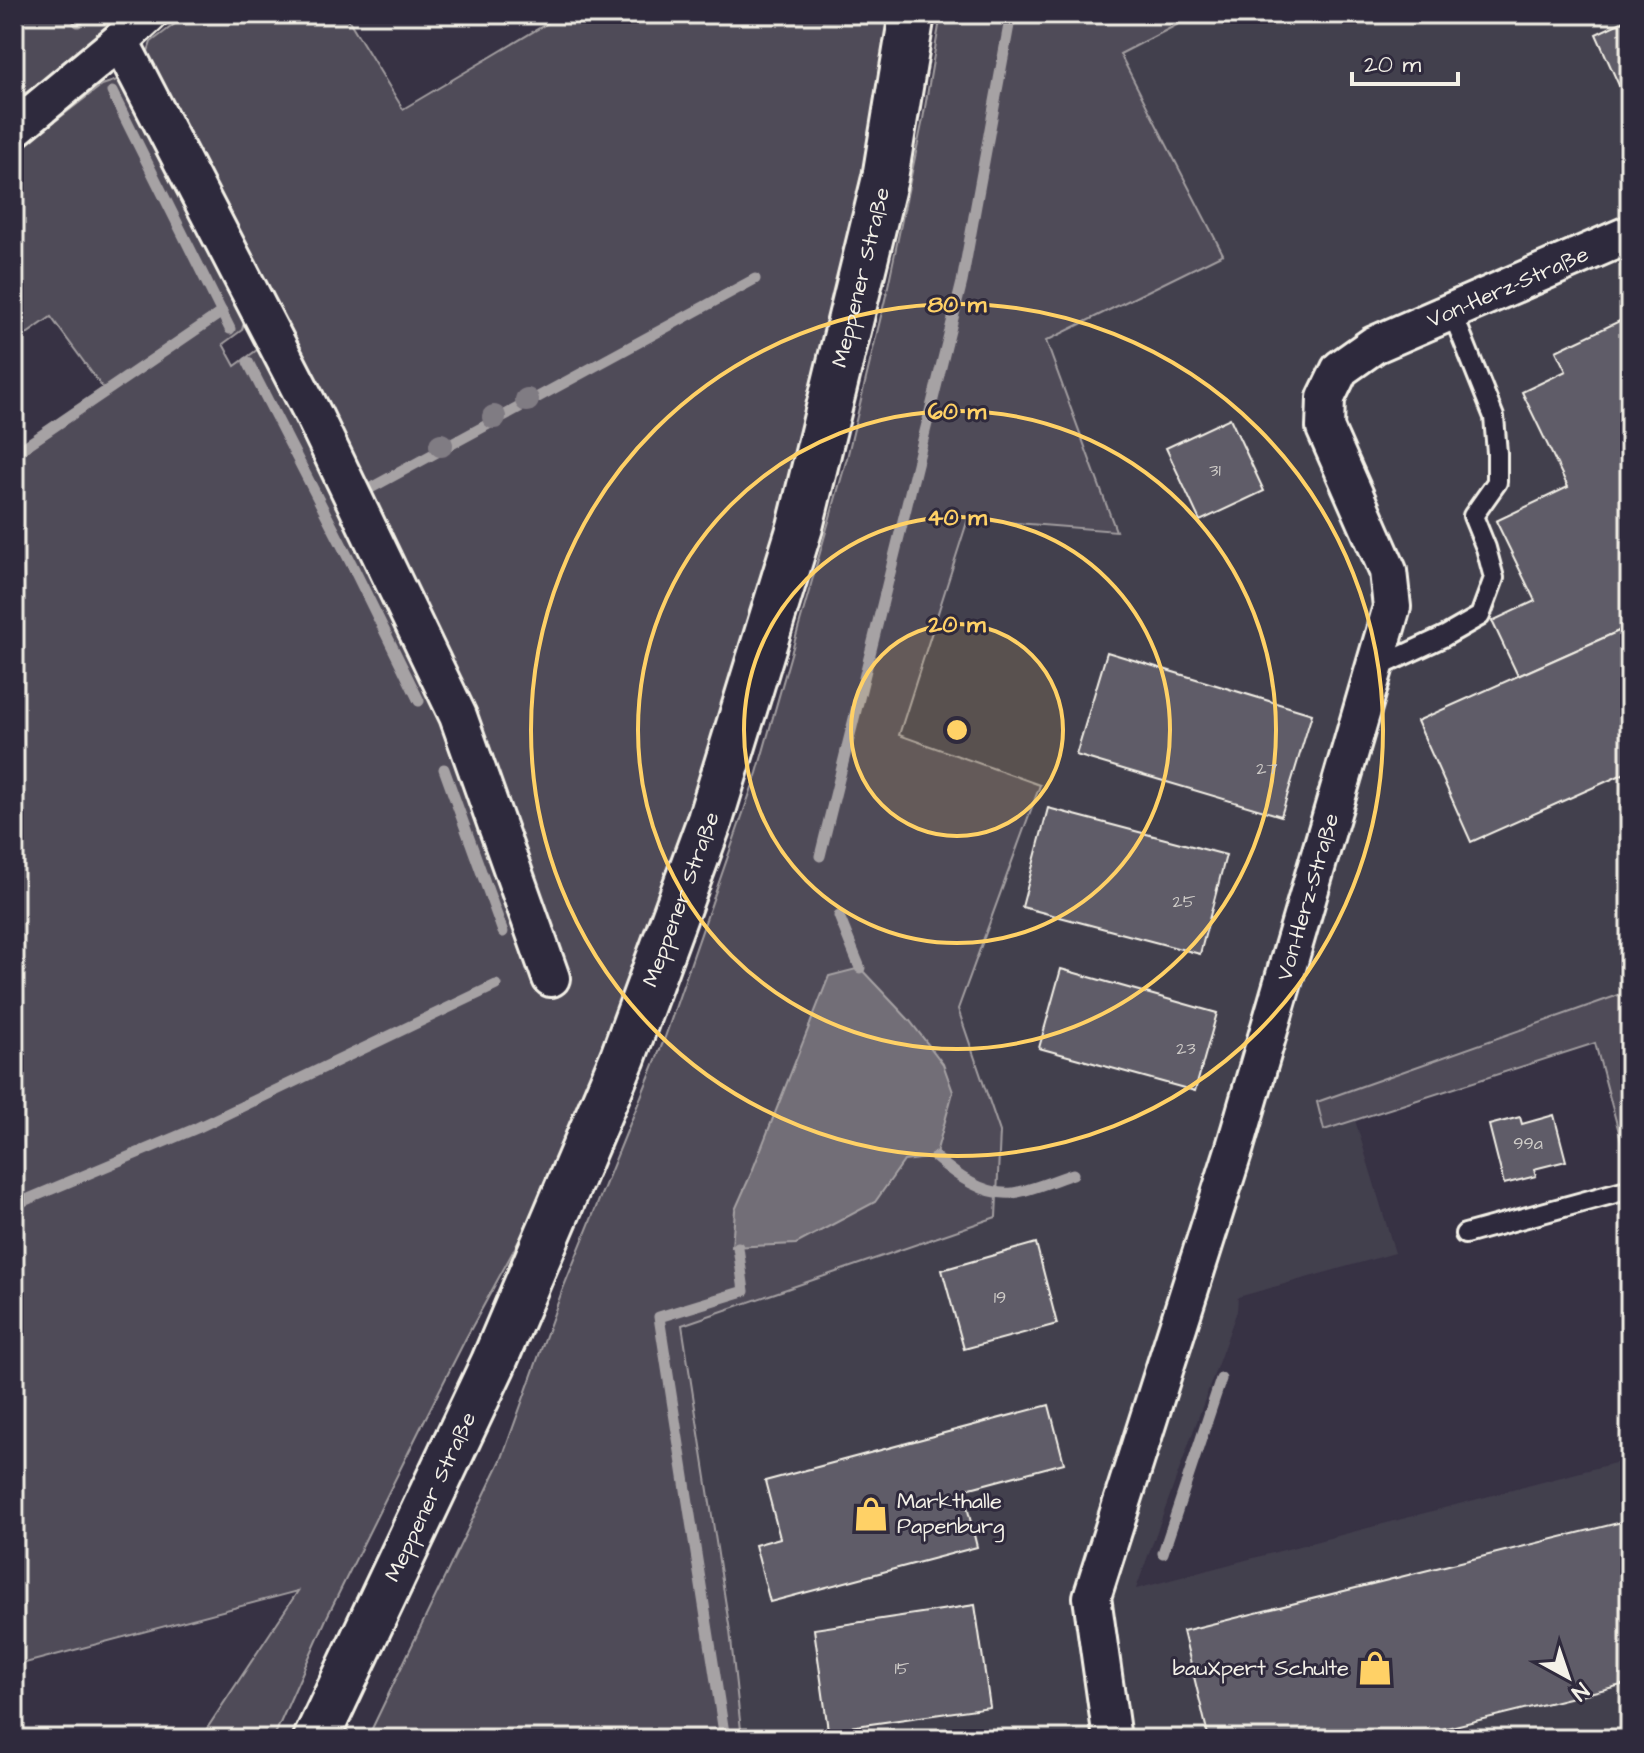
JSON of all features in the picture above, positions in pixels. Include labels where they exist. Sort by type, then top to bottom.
[{"type":"main road","name":"Meppener Straße","points":[[316,1739],[493,1364],[623,1057],[710,820],[800,527],[885,178],[912,14]]},
{"type":"street","points":[[14,129],[149,14]]},
{"type":"street","points":[[120,41],[314,416],[458,716],[551,978]]},
{"type":"street","name":"Von-Herz-Straße","points":[[1112,1739],[1092,1597],[1235,1147],[1392,607],[1388,571],[1325,428],[1326,398],[1340,369],[1374,345],[1630,234]]},
{"type":"lane","points":[[1374,669],[1480,616],[1494,578],[1473,516],[1497,482],[1494,417],[1452,312]]},
{"type":"lane","points":[[1465,1234],[1630,1189]]},
{"type":"shaded area","points":[[14,14],[130,14],[14,115]]},
{"type":"shaded area","points":[[188,14],[345,14],[403,109],[563,14],[892,14],[857,202],[780,519],[680,842],[541,1200],[422,1425],[327,1617],[273,1739],[200,1739],[298,1591],[14,1666],[14,454],[105,391],[51,317],[14,343],[14,153],[102,85],[120,79],[246,314],[242,330],[223,344],[235,366],[261,347],[549,941],[145,61],[151,42]]},
{"type":"shaded area","points":[[941,14],[1198,14],[1120,54],[1223,254],[1046,341],[1116,531],[968,519],[899,735],[1040,785],[958,1009],[1000,1132],[996,1217],[682,1325],[730,1631],[742,1739],[367,1739],[502,1458],[562,1291],[664,1040],[757,773],[847,458],[887,291],[923,119]]},
{"type":"shaded area","points":[[1198,14],[1630,14],[1630,991],[1317,1102],[1324,1129],[1355,1120],[1395,1253],[1238,1297],[1237,1311],[1136,1589],[1630,1459],[1630,1739],[742,1739],[730,1631],[682,1325],[996,1216],[1000,1132],[958,1009],[1040,786],[899,736],[968,519],[1116,530],[1046,341],[1223,253],[1119,54]]},
{"type":"shaded area","points":[[860,968],[910,1021],[943,1064],[953,1092],[935,1157],[904,1161],[875,1202],[796,1244],[732,1247],[735,1210],[829,976]]},
{"type":"shaded area","points":[[1630,991],[1630,1173],[1595,1043],[1324,1130],[1317,1102]]},
{"type":"building","points":[[1630,18],[1630,86],[1621,90],[1596,34]]},
{"type":"building","points":[[1630,316],[1630,626],[1518,676],[1492,621],[1535,601],[1496,521],[1568,487],[1522,392],[1566,371],[1556,351]]},
{"type":"building","points":[[1230,418],[1264,491],[1200,521],[1166,448]]},
{"type":"building","points":[[1630,626],[1630,771],[1471,842],[1417,721]]},
{"type":"building","points":[[1107,652],[1312,714],[1281,816],[1076,755]]},
{"type":"building","points":[[1048,808],[1226,855],[1200,954],[1022,907]]},
{"type":"building","points":[[1061,969],[1217,1013],[1195,1091],[1039,1048]]},
{"type":"building","points":[[1554,1115],[1566,1161],[1534,1169],[1536,1176],[1504,1184],[1489,1125],[1520,1117],[1522,1124]]},
{"type":"building","points":[[1036,1243],[1057,1324],[964,1349],[942,1270]]},
{"type":"building","name":"Markthalle Papenburg","points":[[1049,1405],[1064,1463],[963,1490],[977,1547],[770,1602],[755,1545],[780,1538],[765,1481]]},
{"type":"building","name":"bauXpert Schulte","points":[[1630,1520],[1630,1683],[1402,1739],[1209,1739],[1183,1631]]},
{"type":"building","points":[[975,1605],[990,1707],[828,1730],[814,1629]]},
{"type":"waterway","points":[[78,22],[81,14]]},
{"type":"waterway","points":[[820,856],[962,282],[1011,14]]},
{"type":"waterway","points":[[112,92],[230,329]]},
{"type":"waterway","points":[[369,489],[755,279]]},
{"type":"waterway","points":[[14,454],[222,312]]},
{"type":"waterway","points":[[248,362],[419,701]]},
{"type":"waterway","points":[[444,769],[503,932]]},
{"type":"waterway","points":[[839,916],[860,968]]},
{"type":"waterway","points":[[14,1205],[197,1128],[496,985]]},
{"type":"waterway","points":[[935,1157],[971,1183],[1002,1193],[1027,1190],[1073,1174]]},
{"type":"waterway","points":[[725,1739],[659,1317],[744,1291],[738,1247]]},
{"type":"waterway","points":[[1163,1553],[1221,1379]]},
{"type":"place","name":"Markthalle Papenburg","points":[[871,1514]]},
{"type":"place","name":"bauXpert Schulte","points":[[1375,1668]]}]
